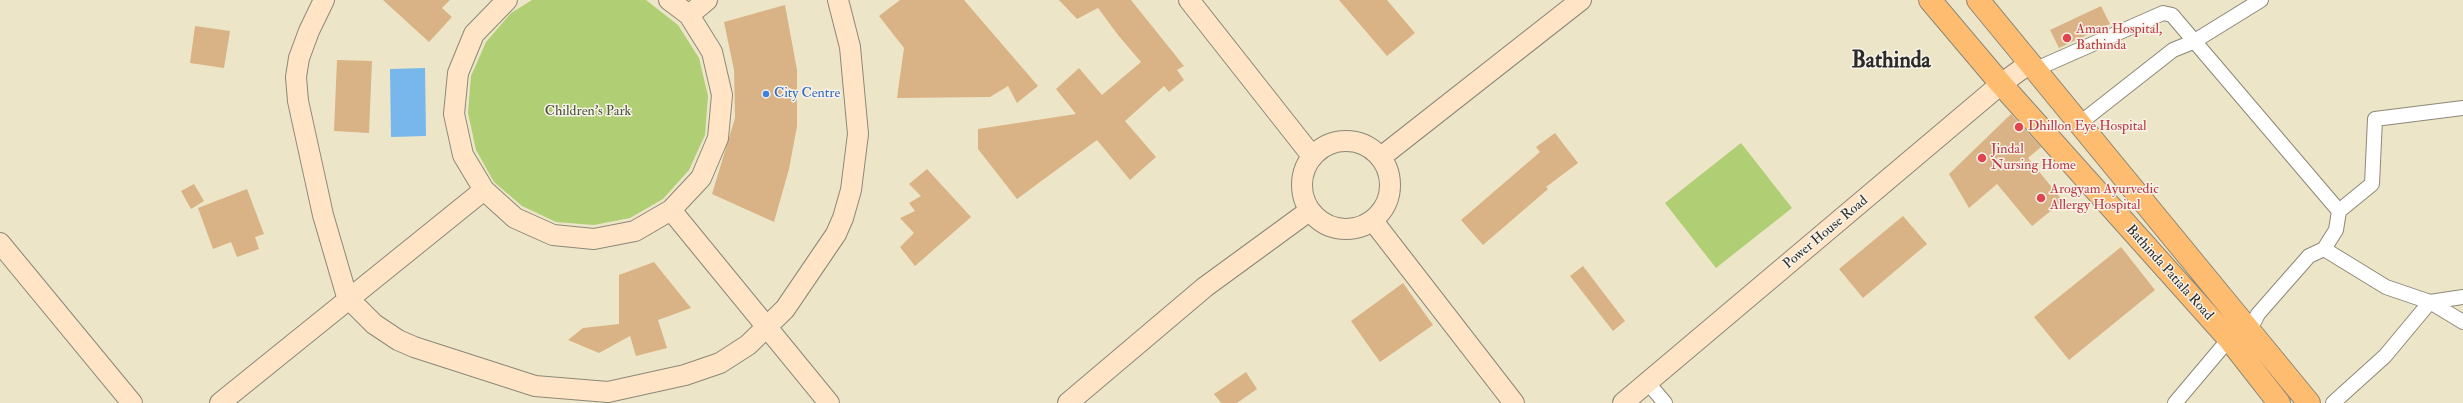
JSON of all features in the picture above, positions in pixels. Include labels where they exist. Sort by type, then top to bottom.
[{"type":"highway","name":"Bathinda Patiala Road","points":[[1930,0],[2001,84],[2229,339],[2279,403]]},
{"type":"highway","points":[[1978,0],[2309,403]]},
{"type":"street","points":[[324,0],[309,31],[299,58],[296,77],[298,101],[323,215],[344,288],[349,299],[374,324],[398,340],[414,347],[522,383],[587,392],[608,392],[632,388],[685,375],[720,364],[748,345],[785,309],[824,254],[843,218],[851,190],[858,134],[850,47],[838,0]]},
{"type":"street","points":[[503,1],[474,34],[458,73],[454,114],[463,155],[484,190],[515,218],[553,235],[594,239],[635,231],[671,210],[701,178],[718,138],[722,94],[712,52],[688,16],[669,0]]},
{"type":"street","points":[[688,16],[707,0]]},
{"type":"street","points":[[1189,0],[1312,156]]},
{"type":"street","points":[[1381,157],[1581,0]]},
{"type":"street","points":[[2080,123],[2173,50],[2193,42],[2261,0]]},
{"type":"street","points":[[2033,66],[2163,13],[2172,15],[2193,42],[2339,211]]},
{"type":"street","name":"Power House Road","points":[[1623,403],[2001,84],[2033,66]]},
{"type":"street","points":[[2250,330],[2258,314],[2310,256],[2324,249],[2336,230],[2339,211],[2372,184],[2375,118],[2463,108]]},
{"type":"street","points":[[1341,141],[1366,145],[1381,157],[1391,182],[1387,203],[1373,221],[1349,230],[1325,225],[1309,211],[1302,190],[1304,170],[1312,156],[1320,149],[1341,141]]},
{"type":"street","points":[[220,403],[484,190]]},
{"type":"street","points":[[671,210],[829,403]]},
{"type":"street","points":[[1068,403],[1205,287],[1309,211]]},
{"type":"street","points":[[1373,221],[1514,403]]},
{"type":"street","points":[[0,244],[132,403]]},
{"type":"street","points":[[2324,249],[2386,287],[2430,302],[2463,322]]},
{"type":"street","points":[[2333,403],[2385,356],[2430,302],[2463,297]]},
{"type":"street","points":[[2175,403],[2229,339]]},
{"type":"street","points":[[1648,383],[1665,403]]},
{"type":"green space","name":"Children's Park","points":[[532,0],[646,0],[678,25],[699,58],[708,96],[705,135],[689,170],[663,199],[630,218],[594,225],[556,222],[522,206],[494,182],[476,150],[468,113],[471,76],[486,42],[511,13]]},
{"type":"green space","points":[[1741,143],[1792,208],[1716,268],[1665,203]]},
{"type":"water","points":[[425,68],[426,136],[391,137],[390,69]]},
{"type":"building","points":[[383,0],[450,0],[442,8],[452,17],[429,42]]},
{"type":"building","points":[[900,0],[964,0],[1038,86],[1017,103],[1008,86],[990,97],[897,98],[904,48],[879,16]]},
{"type":"building","points":[[1059,0],[1131,0],[1184,66],[1177,70],[1184,80],[1169,92],[1164,86],[1125,121],[1156,157],[1130,180],[1097,140],[1017,199],[978,149],[978,129],[1076,114],[1056,89],[1079,68],[1102,95],[1141,62],[1098,8],[1077,19]]},
{"type":"building","points":[[1339,0],[1387,0],[1415,33],[1387,56]]},
{"type":"building","name":"City Centre","points":[[785,5],[797,70],[797,126],[789,169],[774,222],[712,194],[735,118],[734,70],[724,22]]},
{"type":"building","points":[[2101,6],[2110,24],[2059,48],[2050,30]]},
{"type":"building","points":[[195,26],[230,31],[224,68],[190,63]]},
{"type":"building","points":[[337,60],[372,61],[369,133],[334,131]]},
{"type":"building","points":[[2011,114],[2041,147],[2028,158],[2063,201],[2032,226],[1997,184],[1969,208],[1949,174]]},
{"type":"building","points":[[1555,133],[1578,163],[1546,187],[1548,189],[1483,245],[1461,220],[1540,152],[1536,147]]},
{"type":"building","points":[[927,169],[971,217],[915,266],[900,247],[914,233],[900,218],[915,211],[909,203],[921,196],[909,184]]},
{"type":"building","points":[[194,184],[204,201],[191,209],[181,191]]},
{"type":"building","points":[[247,189],[264,234],[255,237],[259,249],[237,257],[231,242],[213,249],[198,208]]},
{"type":"building","points":[[1903,216],[1927,244],[1863,298],[1839,269]]},
{"type":"building","points":[[2121,247],[2155,290],[2069,360],[2034,317]]},
{"type":"building","points":[[654,262],[691,308],[658,320],[667,348],[636,356],[630,336],[599,353],[568,340],[583,328],[619,324],[619,275]]},
{"type":"building","points":[[1583,266],[1625,321],[1613,331],[1570,276]]},
{"type":"building","points":[[1403,283],[1433,325],[1380,362],[1351,321]]},
{"type":"building","points":[[1246,372],[1257,389],[1237,403],[1221,403],[1214,394]]},
{"type":"place","name":"Aman Hospital, Bathinda","points":[[2067,38]]},
{"type":"place","name":"City Centre","points":[[766,94]]},
{"type":"place","name":"Dhillon Eye Hospital","points":[[2019,127]]},
{"type":"place","name":"Jindal Nursing Home","points":[[1982,158]]},
{"type":"place","name":"Arogyam Ayurvedic Allergy Hospital","points":[[2041,198]]},
{"type":"district","name":"Bathinda","points":[[1891,62]]}]
